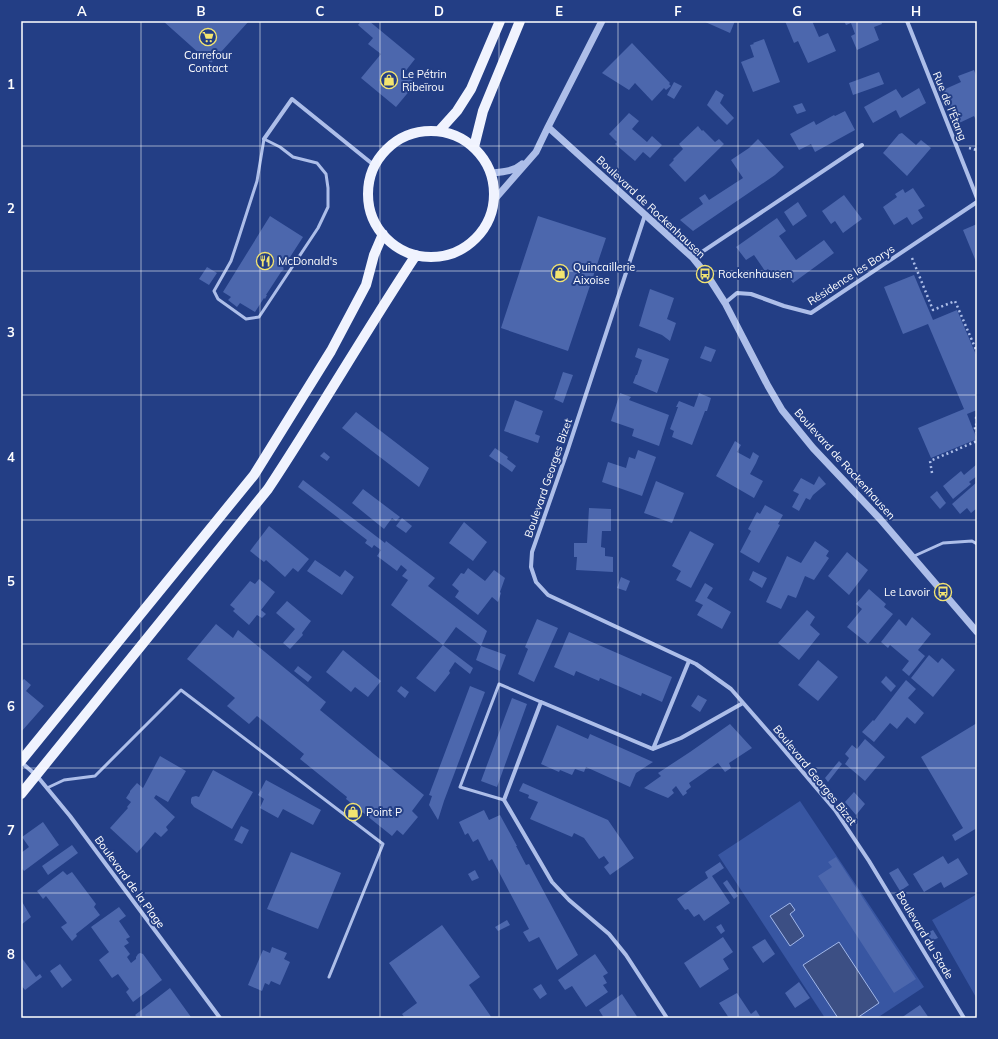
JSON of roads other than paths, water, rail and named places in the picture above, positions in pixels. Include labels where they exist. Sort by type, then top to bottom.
[{"type":"main road","points":[[439,131],[457,110],[471,89],[500,21]]},
{"type":"main road","points":[[474,148],[483,111],[520,21]]},
{"type":"main road","points":[[424,131],[439,131],[458,137],[474,148],[484,159],[491,173],[494,186],[494,200],[490,218],[481,233],[468,246],[451,254],[433,257],[416,255],[397,247],[382,234],[373,219],[368,201],[369,184],[374,166],[383,153],[394,142],[408,135],[424,131]]},
{"type":"main road","points":[[21,762],[254,475],[331,351],[366,285],[374,255],[382,234]]},
{"type":"main road","points":[[21,794],[268,489],[302,437],[385,301],[416,255]]},
{"type":"street","points":[[494,200],[536,152],[602,21]]},
{"type":"street","name":"Rue de l'Étang","points":[[907,21],[977,198]]},
{"type":"street","points":[[264,139],[292,99],[374,166]]},
{"type":"street","name":"Boulevard de Rockenhausen","points":[[548,127],[693,258],[709,278],[725,303],[782,410],[813,448],[880,519],[977,632]]},
{"type":"street","points":[[693,258],[862,145]]},
{"type":"street","points":[[491,173],[509,171],[518,168],[536,152]]},
{"type":"street","name":"Résidence les Borys","points":[[725,303],[737,293],[751,294],[784,306],[811,313],[977,202]]},
{"type":"street","name":"Boulevard Georges Bizet","points":[[645,215],[567,452],[532,552],[531,567],[536,582],[548,595],[696,664],[731,689],[834,810],[869,861]]},
{"type":"street","points":[[653,749],[689,661]]},
{"type":"street","points":[[667,1018],[626,955],[609,934],[569,900],[552,882],[504,800],[541,702],[653,749],[681,738],[742,703]]},
{"type":"street","name":"Boulevard de la Plage","points":[[21,762],[37,776],[70,816],[220,1018]]},
{"type":"street","name":"Boulevard du Stade","points":[[869,861],[964,1018]]},
{"type":"lane","points":[[264,139],[280,147],[293,157],[318,163],[326,174],[328,206],[318,228],[259,317],[246,319],[218,299],[214,290],[231,261],[238,240],[257,181],[264,139]]},
{"type":"lane","points":[[912,557],[943,544],[972,541],[977,544]]},
{"type":"lane","points":[[504,800],[460,787],[499,684],[541,702]]},
{"type":"lane","points":[[47,788],[64,780],[96,776],[181,690],[383,844],[329,977]]},
{"type":"place","name":"Carrefour Contact","points":[[208,37]]},
{"type":"place","name":"Le Pétrin Ribeïrou","points":[[389,80]]},
{"type":"place","name":"McDonald's","points":[[265,261]]},
{"type":"place","name":"Quincaillerie Aixoise","points":[[560,273]]},
{"type":"place","name":"Rockenhausen","points":[[705,274]]},
{"type":"place","name":"Le Lavoir","points":[[943,592]]},
{"type":"place","name":"Point P","points":[[353,812]]}]
